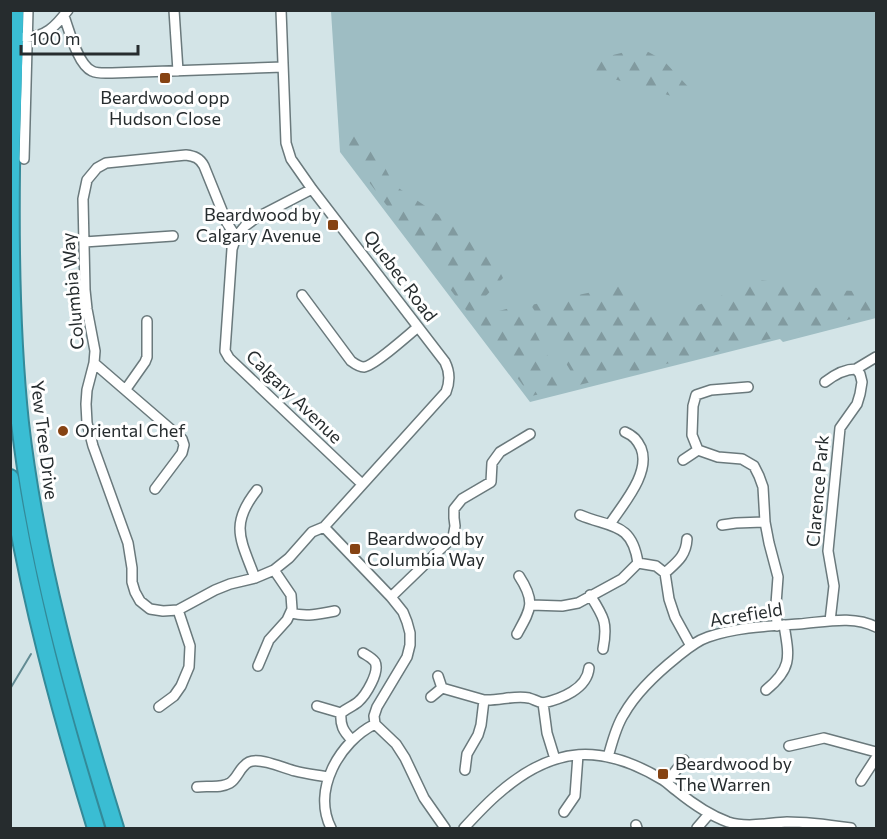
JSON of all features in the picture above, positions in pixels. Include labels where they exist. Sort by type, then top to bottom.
[{"type":"highway","name":"Yew Tree Drive","points":[[15,10],[18,36],[13,86],[11,169],[14,387],[25,461],[36,571],[56,690],[96,828]]},
{"type":"highway","name":"Yew Tree Drive","points":[[10,478],[17,521],[75,690],[115,828]]},
{"type":"street","points":[[24,159],[18,36],[28,10]]},
{"type":"street","points":[[174,10],[178,71]]},
{"type":"street","name":"Quebec Road","points":[[281,10],[286,143],[291,159],[445,362],[448,370],[449,385],[446,392],[324,527]]},
{"type":"street","points":[[18,36],[39,36],[48,32],[66,13],[79,55],[93,72],[283,67]]},
{"type":"street","name":"Columbia Way","points":[[178,610],[163,612],[150,609],[140,601],[135,592],[128,543],[89,435],[87,390],[95,351],[85,290],[84,191],[87,180],[97,168],[111,162],[194,156],[202,162],[227,223],[236,237]]},
{"type":"street","points":[[236,237],[256,218],[312,189]]},
{"type":"street","points":[[84,242],[173,236]]},
{"type":"street","name":"Calgary Avenue","points":[[236,237],[232,249],[225,351],[229,358],[362,484]]},
{"type":"street","points":[[302,295],[356,366],[367,366],[375,362],[418,327]]},
{"type":"street","points":[[126,389],[147,357],[147,321]]},
{"type":"street","points":[[825,382],[835,374],[856,369],[876,357]]},
{"type":"street","points":[[94,363],[182,439],[184,445],[182,453],[155,489]]},
{"type":"street","name":"Clarence Park","points":[[830,621],[834,586],[828,551],[840,428],[857,404],[860,394],[862,382],[856,369]]},
{"type":"street","points":[[748,387],[711,390],[696,395],[693,406],[692,435],[698,450],[718,457],[742,459],[754,466],[763,487],[765,522],[778,576],[776,604],[788,652],[783,673],[766,690]]},
{"type":"street","points":[[610,524],[636,485],[643,464],[643,453],[638,441],[633,435],[625,432]]},
{"type":"street","points":[[391,597],[453,537],[454,508],[462,499],[491,482],[492,463],[500,452],[530,434]]},
{"type":"street","points":[[683,460],[698,450]]},
{"type":"street","points":[[255,578],[239,535],[239,525],[241,514],[257,490]]},
{"type":"street","points":[[580,515],[596,522],[610,524],[627,534],[636,551],[638,563]]},
{"type":"street","points":[[722,525],[765,522]]},
{"type":"street","points":[[159,707],[174,696],[189,667],[190,646],[178,610],[215,590],[274,570],[289,558],[312,532],[324,527],[391,597],[408,622],[410,645],[407,657],[377,707],[374,716],[375,724],[396,744],[424,798],[445,828]]},
{"type":"street","points":[[665,573],[681,558],[687,548],[687,539]]},
{"type":"street","points":[[638,563],[656,566],[665,573],[669,599],[675,617],[691,646]]},
{"type":"street","points":[[531,604],[562,606],[578,603],[622,579],[638,563]]},
{"type":"street","points":[[258,666],[269,639],[291,613],[291,595],[274,570]]},
{"type":"street","points":[[516,634],[531,604],[530,596],[519,576]]},
{"type":"street","points":[[590,595],[605,623],[603,649]]},
{"type":"street","points":[[291,613],[310,615],[334,611]]},
{"type":"street","name":"Acrefield","points":[[608,757],[622,716],[632,701],[656,674],[705,637],[781,625],[846,620],[862,621],[876,627]]},
{"type":"street","points":[[317,706],[341,713],[358,702],[377,670],[373,659],[363,653]]},
{"type":"street","points":[[442,687],[484,700],[528,698],[543,704],[580,686],[586,680],[589,668]]},
{"type":"street","points":[[438,676],[442,687]]},
{"type":"street","points":[[431,697],[442,687]]},
{"type":"street","points":[[465,770],[467,754],[481,725],[484,700]]},
{"type":"street","points":[[543,704],[547,734],[555,759]]},
{"type":"street","points":[[341,713],[340,724],[344,733],[352,740]]},
{"type":"street","points":[[330,828],[325,805],[328,777],[341,753],[352,740],[375,724]]},
{"type":"street","points":[[789,746],[824,738],[876,752]]},
{"type":"street","points":[[464,828],[500,792],[528,771],[565,756],[594,754],[638,767],[667,782],[709,814],[730,822],[746,825],[808,823],[851,828]]},
{"type":"street","points":[[564,812],[574,796],[578,755]]},
{"type":"street","points":[[861,782],[876,758]]},
{"type":"street","points":[[667,782],[684,760]]},
{"type":"street","points":[[197,787],[219,787],[231,782],[248,762],[256,761],[328,777]]},
{"type":"street","points":[[697,828],[709,814]]},
{"type":"green space","points":[[331,11],[876,11],[876,318],[783,342],[780,339],[530,402],[340,152]]},
{"type":"green space","points":[[641,48],[663,60],[695,94],[695,103],[597,74],[593,68],[593,60]]},
{"type":"green space","points":[[345,134],[369,137],[394,185],[488,248],[503,278],[482,300],[488,314],[521,305],[565,389],[531,396],[344,149]]},
{"type":"green space","points":[[760,280],[833,290],[876,292],[876,313],[579,385],[531,305],[630,284],[647,313],[671,320],[696,306]]},
{"type":"waterway","points":[[10,689],[31,654]]},
{"type":"place","name":"Beardwood opp Hudson Close","points":[[165,78]]},
{"type":"place","name":"Beardwood by Calgary Avenue","points":[[333,225]]},
{"type":"place","name":"Oriental Chef","points":[[63,431]]},
{"type":"place","name":"Beardwood by Columbia Way","points":[[355,549]]},
{"type":"place","name":"Beardwood by The Warren","points":[[663,774]]}]
